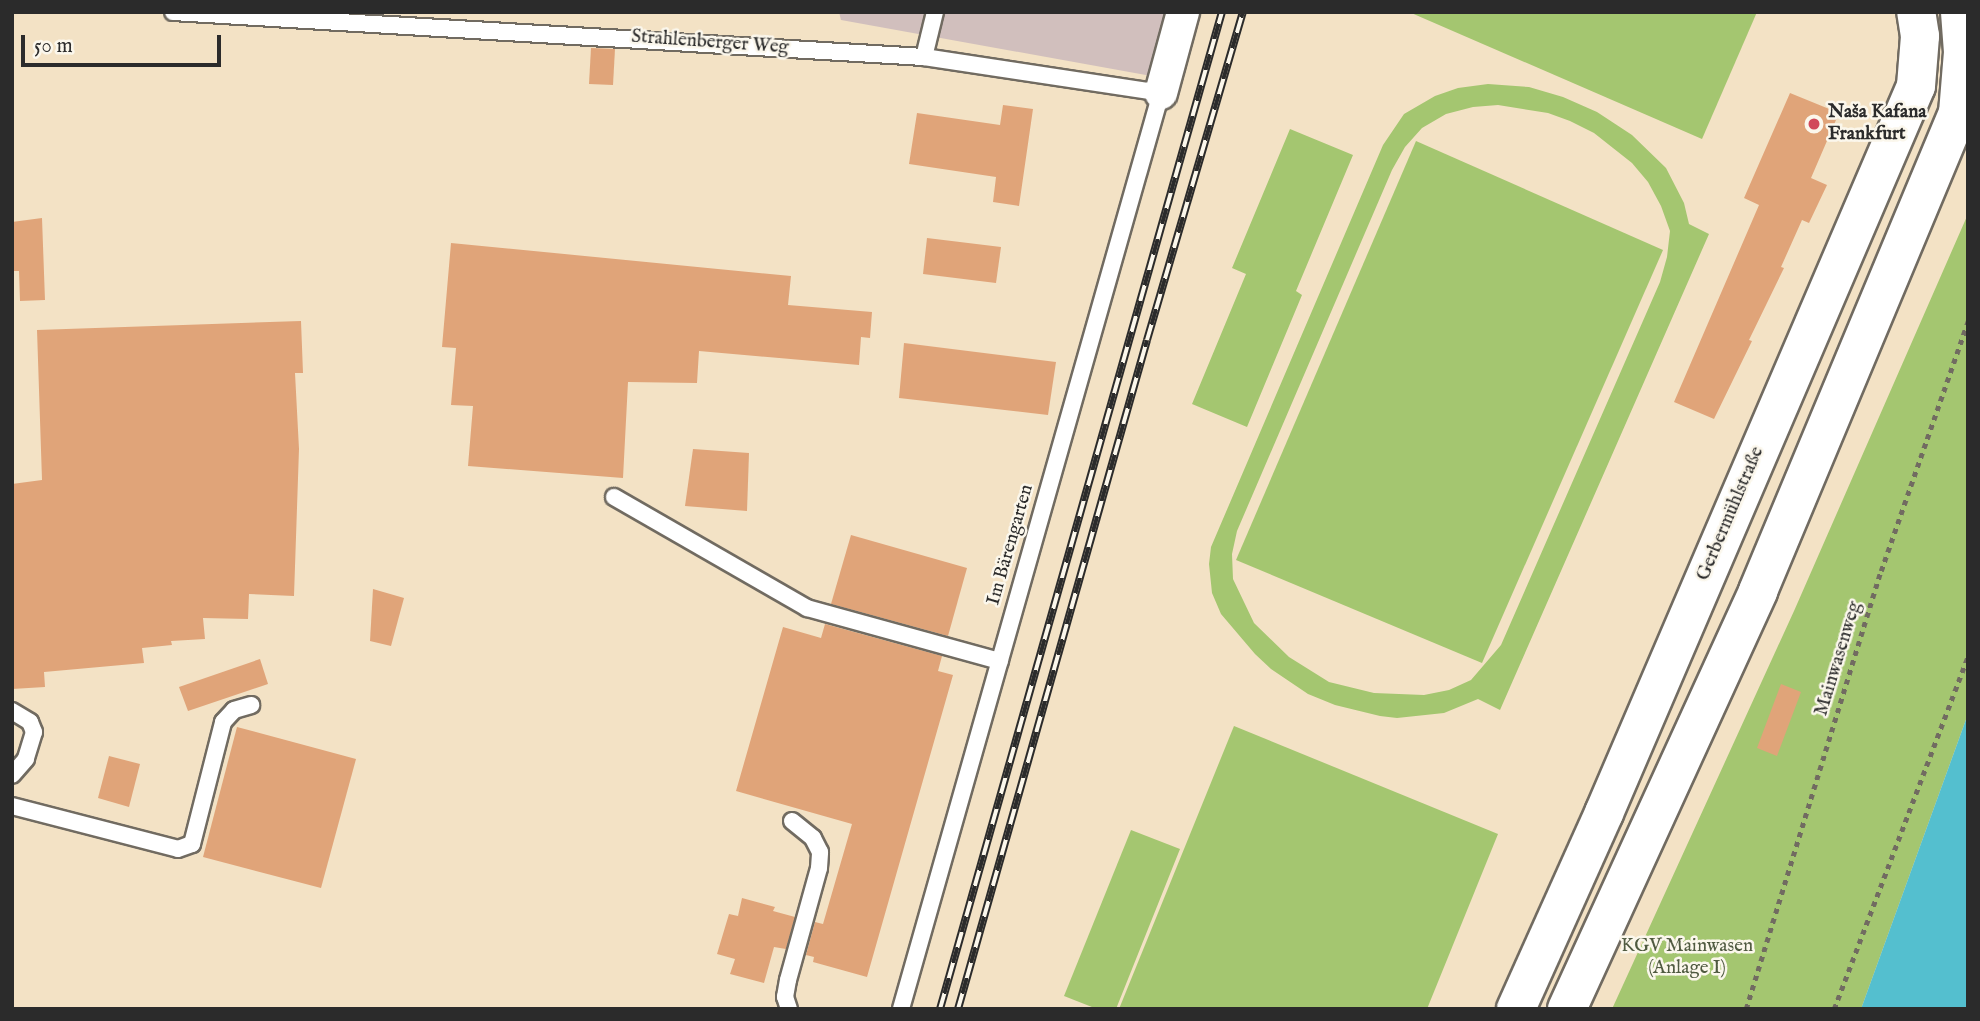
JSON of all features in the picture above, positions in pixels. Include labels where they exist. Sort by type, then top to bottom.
[{"type":"main road","name":"Gerbermühlstraße","points":[[1516,1009],[1604,813],[1916,86],[1920,36],[1916,12]]},
{"type":"main road","points":[[1566,1009],[1758,591],[1958,113],[1963,52],[1960,12]]},
{"type":"street","points":[[1161,93],[1183,12]]},
{"type":"lane","name":"Strahlenberger Weg","points":[[173,12],[924,57],[1161,93]]},
{"type":"lane","points":[[924,57],[935,12]]},
{"type":"lane","name":"Im Bärengarten","points":[[901,1009],[1161,93]]},
{"type":"lane","points":[[614,497],[807,608],[1000,661]]},
{"type":"lane","points":[[12,806],[178,849],[192,844],[223,722],[234,710],[251,705]]},
{"type":"lane","points":[[12,711],[30,722],[34,732],[26,759],[12,775]]},
{"type":"lane","points":[[789,1009],[785,997],[788,980],[819,868],[820,852],[813,838],[792,821]]},
{"type":"path","name":"Mainwasenweg","points":[[1746,1009],[1881,571],[1968,321]]},
{"type":"path","points":[[1834,1009],[1968,656]]},
{"type":"shaded area","points":[[839,12],[1198,12],[1179,81],[841,20]]},
{"type":"green space","points":[[1409,12],[1757,12],[1702,139]]},
{"type":"green space","points":[[1488,84],[1529,87],[1563,97],[1597,112],[1632,135],[1666,168],[1684,203],[1689,224],[1709,234],[1500,710],[1478,699],[1444,713],[1397,718],[1335,705],[1308,694],[1271,669],[1221,614],[1212,593],[1209,564],[1211,547],[1383,145],[1404,114],[1435,96],[1458,88]],"holes":[[[1498,105],[1548,113],[1594,133],[1632,163],[1648,182],[1670,231],[1660,282],[1501,645],[1471,680],[1449,690],[1424,695],[1374,693],[1329,682],[1289,657],[1254,623],[1233,579],[1232,554],[1237,531],[1392,170],[1405,147],[1422,128],[1446,114],[1473,107]]]},
{"type":"green space","points":[[1290,129],[1353,155],[1296,291],[1302,295],[1247,427],[1192,404],[1246,274],[1232,268]]},
{"type":"green space","points":[[1416,141],[1663,250],[1482,663],[1236,560]]},
{"type":"green space","name":"KGV Mainwasen (Anlage I)","points":[[1968,214],[1968,714],[1861,1009],[1612,1009],[1794,611]]},
{"type":"green space","points":[[1234,726],[1498,834],[1427,1009],[1119,1009]]},
{"type":"green space","points":[[1131,830],[1180,849],[1116,1009],[1097,1009],[1064,996]]},
{"type":"water","points":[[1968,714],[1968,1009],[1861,1009]]},
{"type":"building","points":[[591,48],[615,49],[613,85],[589,84]]},
{"type":"building","points":[[1790,93],[1839,113],[1811,178],[1827,185],[1809,223],[1802,220],[1781,267],[1784,268],[1749,340],[1752,341],[1714,419],[1674,402],[1759,205],[1744,198]]},
{"type":"building","points":[[1003,105],[1033,109],[1019,206],[993,202],[996,177],[909,164],[917,113],[1000,125]]},
{"type":"building","points":[[42,218],[45,300],[20,301],[19,271],[12,271],[12,222]]},
{"type":"building","points":[[927,238],[1001,247],[996,283],[923,274]]},
{"type":"building","points":[[451,243],[791,276],[788,305],[872,312],[870,338],[861,337],[859,365],[699,351],[697,383],[628,382],[623,478],[468,466],[473,406],[451,405],[456,348],[442,347]]},
{"type":"building","points":[[301,321],[303,373],[295,373],[299,449],[294,596],[249,594],[248,619],[203,618],[205,639],[171,641],[172,645],[142,648],[144,663],[44,672],[45,687],[12,689],[12,484],[42,480],[37,330]]},
{"type":"building","points":[[904,343],[1056,362],[1048,415],[899,398]]},
{"type":"building","points":[[693,449],[749,453],[747,511],[685,506]]},
{"type":"building","points":[[851,535],[967,568],[948,636],[831,604]]},
{"type":"building","points":[[373,589],[404,598],[391,646],[370,641]]},
{"type":"building","points":[[825,624],[942,656],[938,671],[953,675],[867,977],[813,962],[814,957],[806,955],[815,922],[823,924],[852,824],[736,791],[783,627],[821,638]]},
{"type":"building","points":[[260,659],[268,684],[188,711],[179,687]]},
{"type":"building","points":[[1781,684],[1801,692],[1777,756],[1757,748]]},
{"type":"building","points":[[237,727],[356,759],[321,888],[203,857]]},
{"type":"building","points":[[109,756],[140,764],[129,807],[98,798]]},
{"type":"building","points":[[742,898],[775,907],[773,911],[795,917],[786,949],[774,947],[764,983],[730,974],[735,959],[717,954],[729,914],[738,916]]},
{"type":"railway","points":[[940,1009],[1222,12]]},
{"type":"railway","points":[[958,1009],[1147,340],[1243,12]]},
{"type":"place","name":"Naša Kafana Frankfurt","points":[[1814,124]]}]
